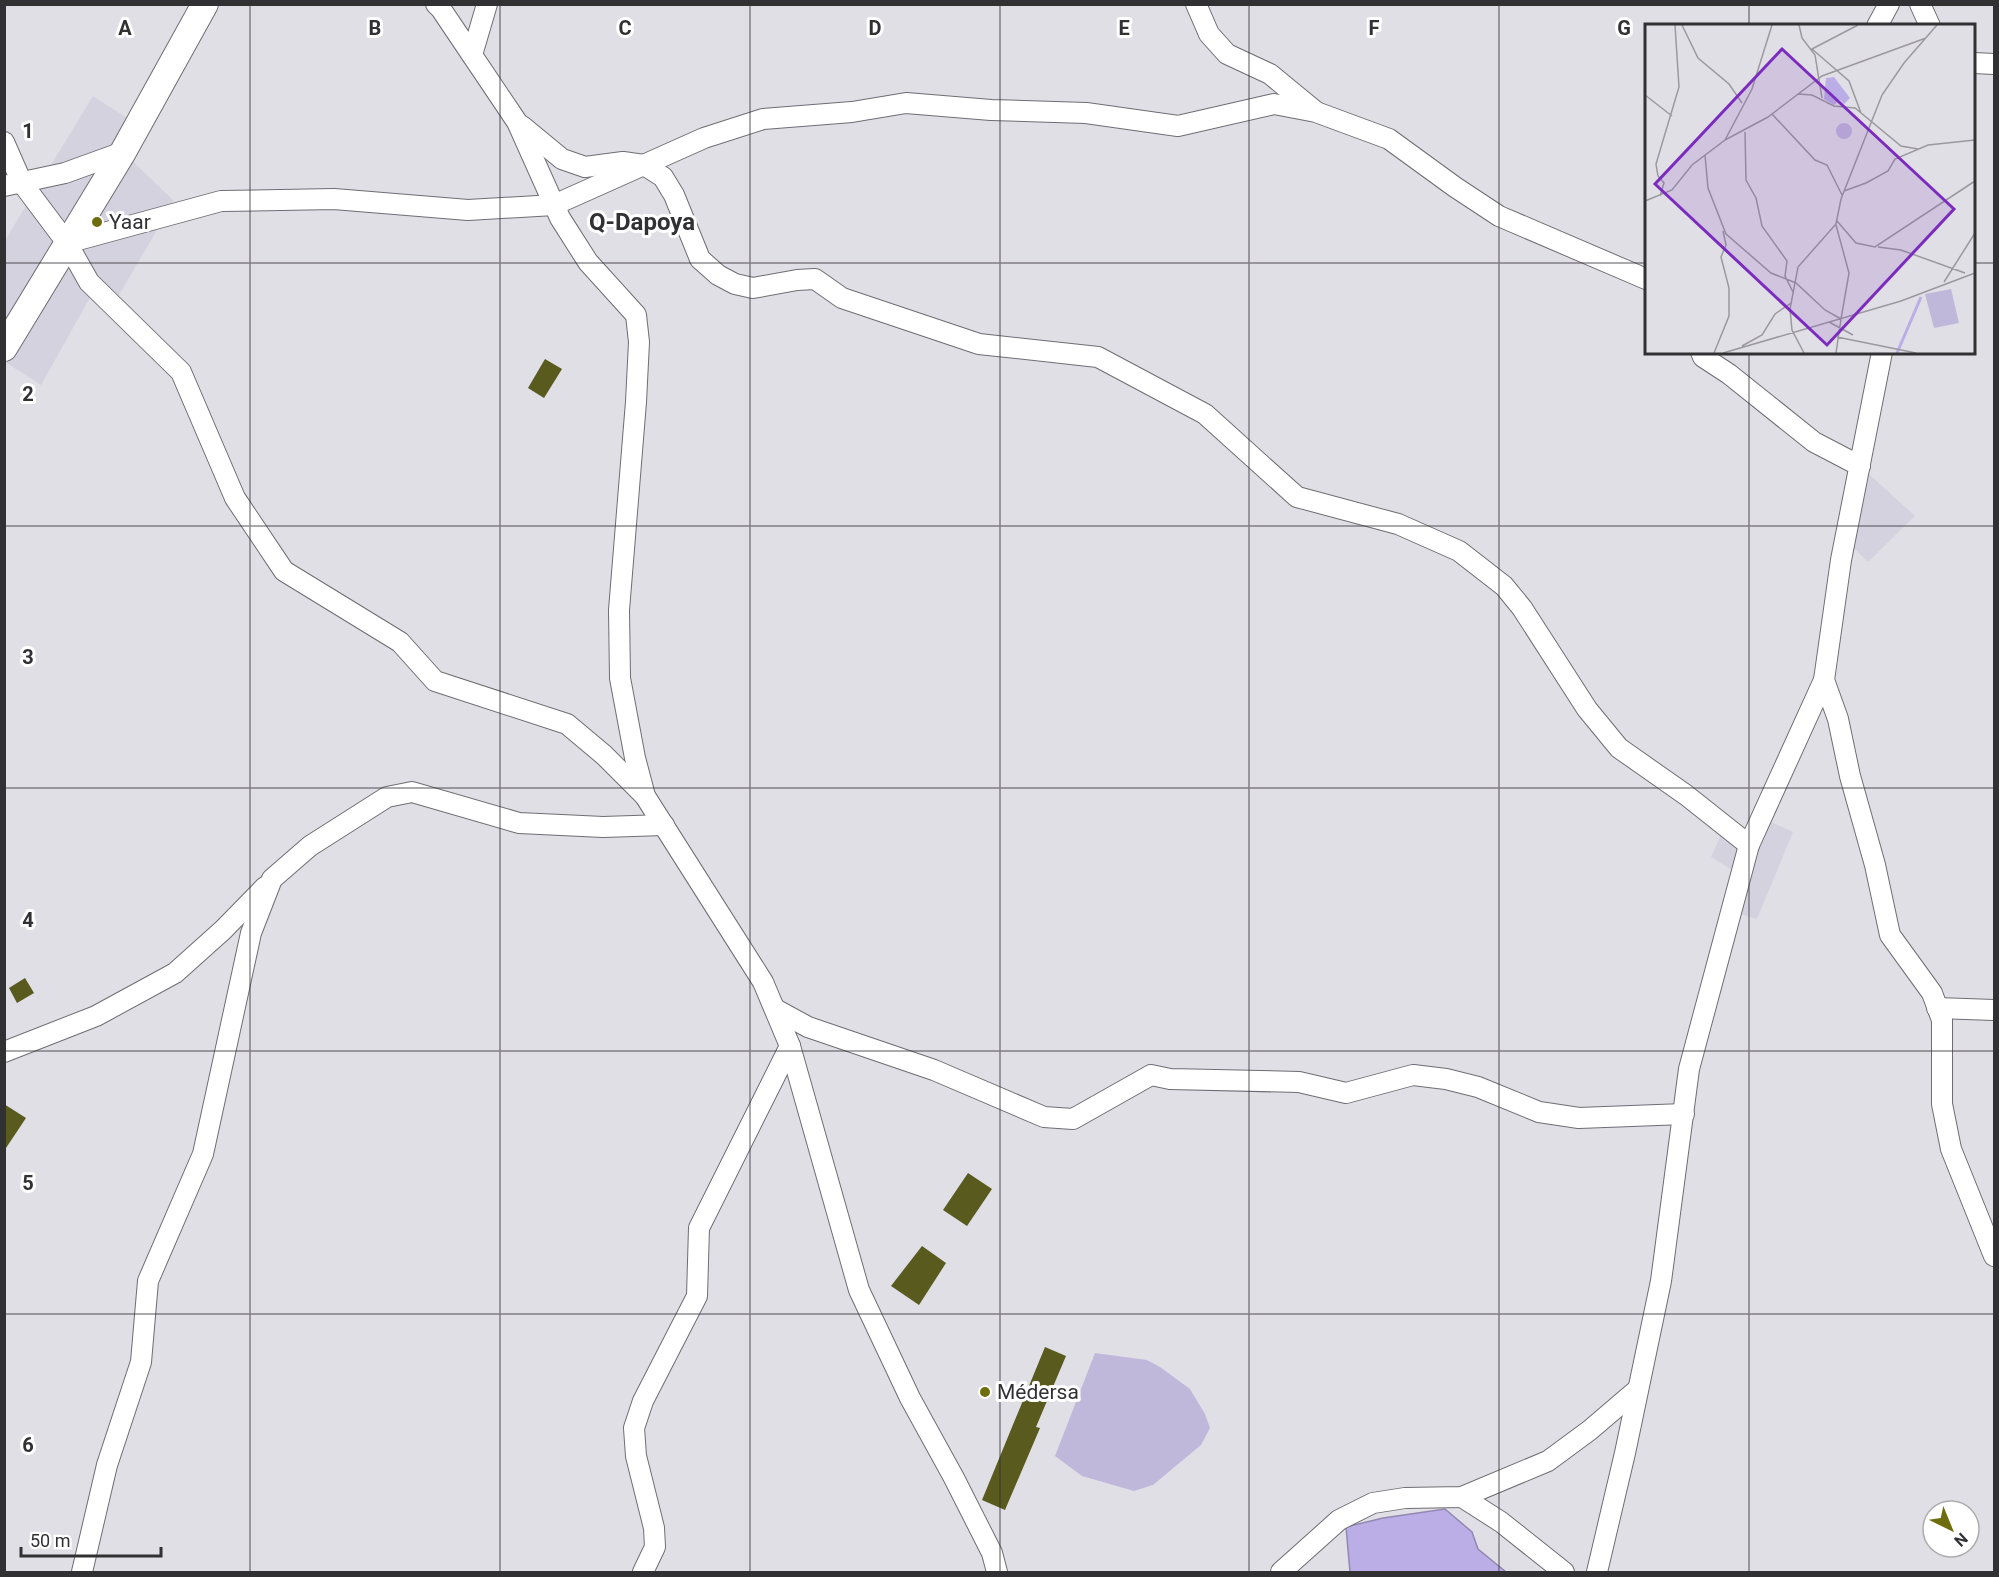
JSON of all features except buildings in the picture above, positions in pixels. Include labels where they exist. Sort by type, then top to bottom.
[{"type":"street","points":[[4,348],[123,152],[205,4]]},
{"type":"street","points":[[436,4],[517,122],[560,218],[588,262],[636,315],[639,342],[619,610],[620,678],[634,758],[645,796]]},
{"type":"street","points":[[472,55],[487,4]]},
{"type":"street","points":[[1196,4],[1209,34],[1227,54],[1270,74],[1316,112]]},
{"type":"street","points":[[1878,24],[1888,4]]},
{"type":"street","points":[[1920,4],[1929,24]]},
{"type":"street","points":[[1975,63],[1995,64]]},
{"type":"street","points":[[67,243],[221,201],[334,199],[468,210],[554,205],[704,138],[763,119],[852,112],[906,103],[991,110],[1086,113],[1178,126],[1274,104],[1316,112],[1389,139],[1499,216],[1645,278]]},
{"type":"street","points":[[517,122],[562,159],[585,167],[623,162],[644,165],[663,177],[675,195],[700,259],[718,275],[735,284],[753,288],[797,279],[815,279],[842,298],[980,344],[1098,357],[1205,414],[1297,497],[1398,524],[1459,551],[1510,593],[1587,709],[1619,748],[1686,795],[1749,845]]},
{"type":"street","points":[[4,142],[13,184],[67,243],[89,282],[181,372],[235,498],[284,571],[400,642],[435,681],[567,724],[604,755],[645,796],[763,982],[790,1046],[859,1290],[910,1398],[992,1553],[997,1572]]},
{"type":"street","points":[[13,184],[65,172],[123,152]]},
{"type":"street","points":[[1702,354],[1814,442],[1860,466]]},
{"type":"street","points":[[1597,1572],[1660,1281],[1689,1069],[1749,845],[1824,680],[1841,560],[1882,354]]},
{"type":"street","points":[[1824,680],[1838,719],[1850,776],[1875,865],[1890,935],[1932,993],[1942,1020],[1942,1104],[1951,1149],[1995,1256]]},
{"type":"street","points":[[4,1052],[96,1016],[175,973],[223,930],[272,879],[310,846],[387,797],[412,792],[519,823],[603,827],[664,825]]},
{"type":"street","points":[[82,1572],[107,1465],[141,1362],[148,1281],[203,1154],[251,933],[272,879]]},
{"type":"street","points":[[1937,1008],[1995,1010]]},
{"type":"street","points":[[775,1009],[808,1027],[934,1071],[1044,1117],[1073,1119],[1151,1075],[1170,1079],[1299,1082],[1346,1093],[1413,1075],[1446,1079],[1478,1087],[1539,1112],[1579,1118],[1684,1114]]},
{"type":"street","points":[[643,1572],[655,1547],[654,1528],[636,1456],[634,1428],[643,1401],[697,1296],[699,1228],[790,1046]]},
{"type":"street","points":[[1281,1572],[1339,1520],[1373,1503],[1405,1498],[1462,1497],[1548,1461],[1590,1430],[1638,1389]]},
{"type":"street","points":[[1462,1497],[1501,1522],[1564,1572]]},
{"type":"shaded area","points":[[93,96],[138,125],[123,152],[174,201],[112,307],[92,294],[41,385],[5,362],[4,242]]},
{"type":"shaded area","points":[[1860,466],[1915,516],[1868,562],[1845,539]]},
{"type":"shaded area","points":[[1761,817],[1793,832],[1757,919],[1730,911],[1740,875],[1711,857],[1725,826],[1749,845]]},
{"type":"shaded area","points":[[1095,1353],[1147,1360],[1160,1367],[1190,1389],[1205,1414],[1210,1428],[1201,1445],[1153,1485],[1134,1491],[1082,1476],[1055,1456]]},
{"type":"shaded area","points":[[1445,1509],[1472,1532],[1478,1549],[1506,1572],[1350,1572],[1346,1527],[1383,1518]]},
{"type":"place","name":"Yaar","points":[[97,222]]},
{"type":"place","name":"Médersa","points":[[985,1392]]},
{"type":"district","name":"Q-Dapoya","points":[[642,222]]}]
